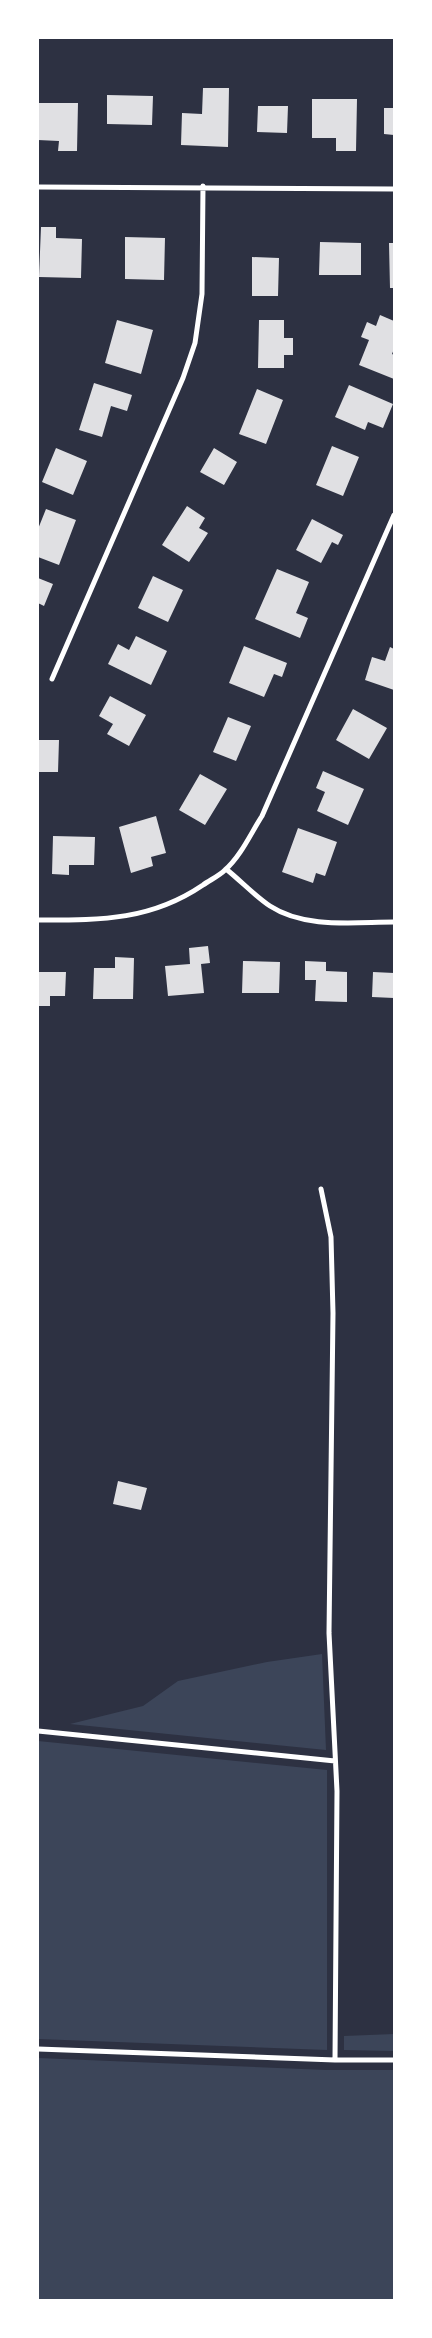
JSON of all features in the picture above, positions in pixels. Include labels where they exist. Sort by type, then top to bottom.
[{"type":"street","points":[[38,187],[203,186],[394,189]]},
{"type":"street","points":[[52,679],[182,378],[195,343],[202,294],[203,186]]},
{"type":"street","points":[[38,920],[111,919],[144,913],[169,905],[226,869],[262,816],[394,515]]},
{"type":"street","points":[[226,869],[271,907],[292,916],[316,922],[394,922]]},
{"type":"street","points":[[321,1189],[331,1237],[332,1256],[333,1417],[329,1633],[335,1761],[335,2060]]},
{"type":"street","points":[[38,1731],[335,1761]]},
{"type":"street","points":[[38,2049],[335,2060],[394,2060]]},
{"type":"shaded area","points":[[322,1654],[326,1750],[70,1724],[143,1706],[178,1681],[267,1662]]},
{"type":"shaded area","points":[[38,1741],[327,1770],[327,2050],[38,2039]]},
{"type":"shaded area","points":[[394,2034],[394,2051],[344,2050],[344,2036]]},
{"type":"shaded area","points":[[38,2058],[326,2070],[394,2070],[394,2300],[38,2300]]},
{"type":"building","points":[[203,88],[229,88],[228,147],[181,145],[182,113],[202,114]]},
{"type":"building","points":[[107,95],[153,96],[152,125],[107,124]]},
{"type":"building","points":[[312,99],[357,99],[356,151],[336,151],[336,138],[312,138]]},
{"type":"building","points":[[38,103],[78,103],[77,151],[58,151],[59,141],[38,140]]},
{"type":"building","points":[[258,106],[288,106],[287,133],[257,132]]},
{"type":"building","points":[[384,108],[394,108],[394,135],[384,134]]},
{"type":"building","points":[[41,227],[56,227],[56,238],[82,239],[81,278],[39,277]]},
{"type":"building","points":[[125,237],[165,238],[164,280],[125,279]]},
{"type":"building","points":[[320,242],[361,243],[361,275],[319,275]]},
{"type":"building","points":[[389,243],[394,243],[394,288],[390,288]]},
{"type":"building","points":[[252,257],[279,258],[278,296],[252,296]]},
{"type":"building","points":[[380,315],[394,321],[394,349],[392,354],[394,355],[394,379],[359,365],[369,340],[361,337],[367,322],[376,326]]},
{"type":"building","points":[[117,320],[153,330],[141,374],[105,363]]},
{"type":"building","points":[[259,320],[284,320],[284,338],[293,338],[293,355],[284,355],[284,368],[258,368]]},
{"type":"building","points":[[94,383],[132,395],[127,411],[111,406],[102,437],[79,430]]},
{"type":"building","points":[[349,385],[393,404],[383,428],[368,422],[365,430],[335,417]]},
{"type":"building","points":[[257,389],[283,400],[266,444],[239,434]]},
{"type":"building","points":[[332,446],[359,457],[343,496],[316,485]]},
{"type":"building","points":[[56,448],[87,461],[73,495],[42,482]]},
{"type":"building","points":[[214,448],[237,462],[224,485],[200,472]]},
{"type":"building","points":[[187,506],[205,518],[199,528],[208,533],[189,562],[162,545]]},
{"type":"building","points":[[46,509],[76,520],[59,565],[38,557],[38,529]]},
{"type":"building","points":[[312,519],[343,535],[338,545],[332,542],[321,563],[296,550]]},
{"type":"building","points":[[277,569],[309,582],[296,613],[308,618],[300,638],[255,619]]},
{"type":"building","points":[[153,576],[183,590],[168,622],[138,608]]},
{"type":"building","points":[[38,578],[53,584],[44,606],[38,603]]},
{"type":"building","points":[[136,636],[167,651],[151,685],[108,664],[118,644],[129,650]]},
{"type":"building","points":[[244,646],[287,663],[282,677],[274,674],[264,697],[229,683]]},
{"type":"building","points":[[390,647],[394,649],[394,690],[365,680],[372,657],[385,661]]},
{"type":"building","points":[[110,696],[146,715],[129,746],[107,734],[113,724],[99,716]]},
{"type":"building","points":[[353,709],[387,728],[369,759],[336,740]]},
{"type":"building","points":[[228,717],[251,726],[236,761],[213,752]]},
{"type":"building","points":[[38,740],[59,740],[58,772],[38,772]]},
{"type":"building","points":[[323,771],[364,789],[348,825],[317,811],[325,792],[316,788]]},
{"type":"building","points":[[200,774],[227,789],[205,825],[179,810]]},
{"type":"building","points":[[156,816],[166,853],[151,857],[153,866],[131,873],[119,827]]},
{"type":"building","points":[[298,828],[337,842],[325,876],[316,873],[313,883],[282,872]]},
{"type":"building","points":[[53,836],[95,837],[94,865],[69,865],[69,875],[52,874]]},
{"type":"building","points":[[208,946],[210,963],[201,964],[204,993],[168,996],[165,966],[190,964],[189,948]]},
{"type":"building","points":[[115,957],[134,958],[133,999],[93,999],[94,968],[115,968]]},
{"type":"building","points":[[243,961],[280,962],[279,993],[242,993]]},
{"type":"building","points":[[305,961],[326,962],[326,971],[347,972],[347,1002],[315,1001],[316,980],[305,980]]},
{"type":"building","points":[[38,972],[66,972],[65,996],[50,996],[50,1006],[38,1006]]},
{"type":"building","points":[[373,972],[394,973],[394,998],[372,997]]},
{"type":"building","points":[[118,1481],[147,1488],[141,1510],[113,1504]]}]
